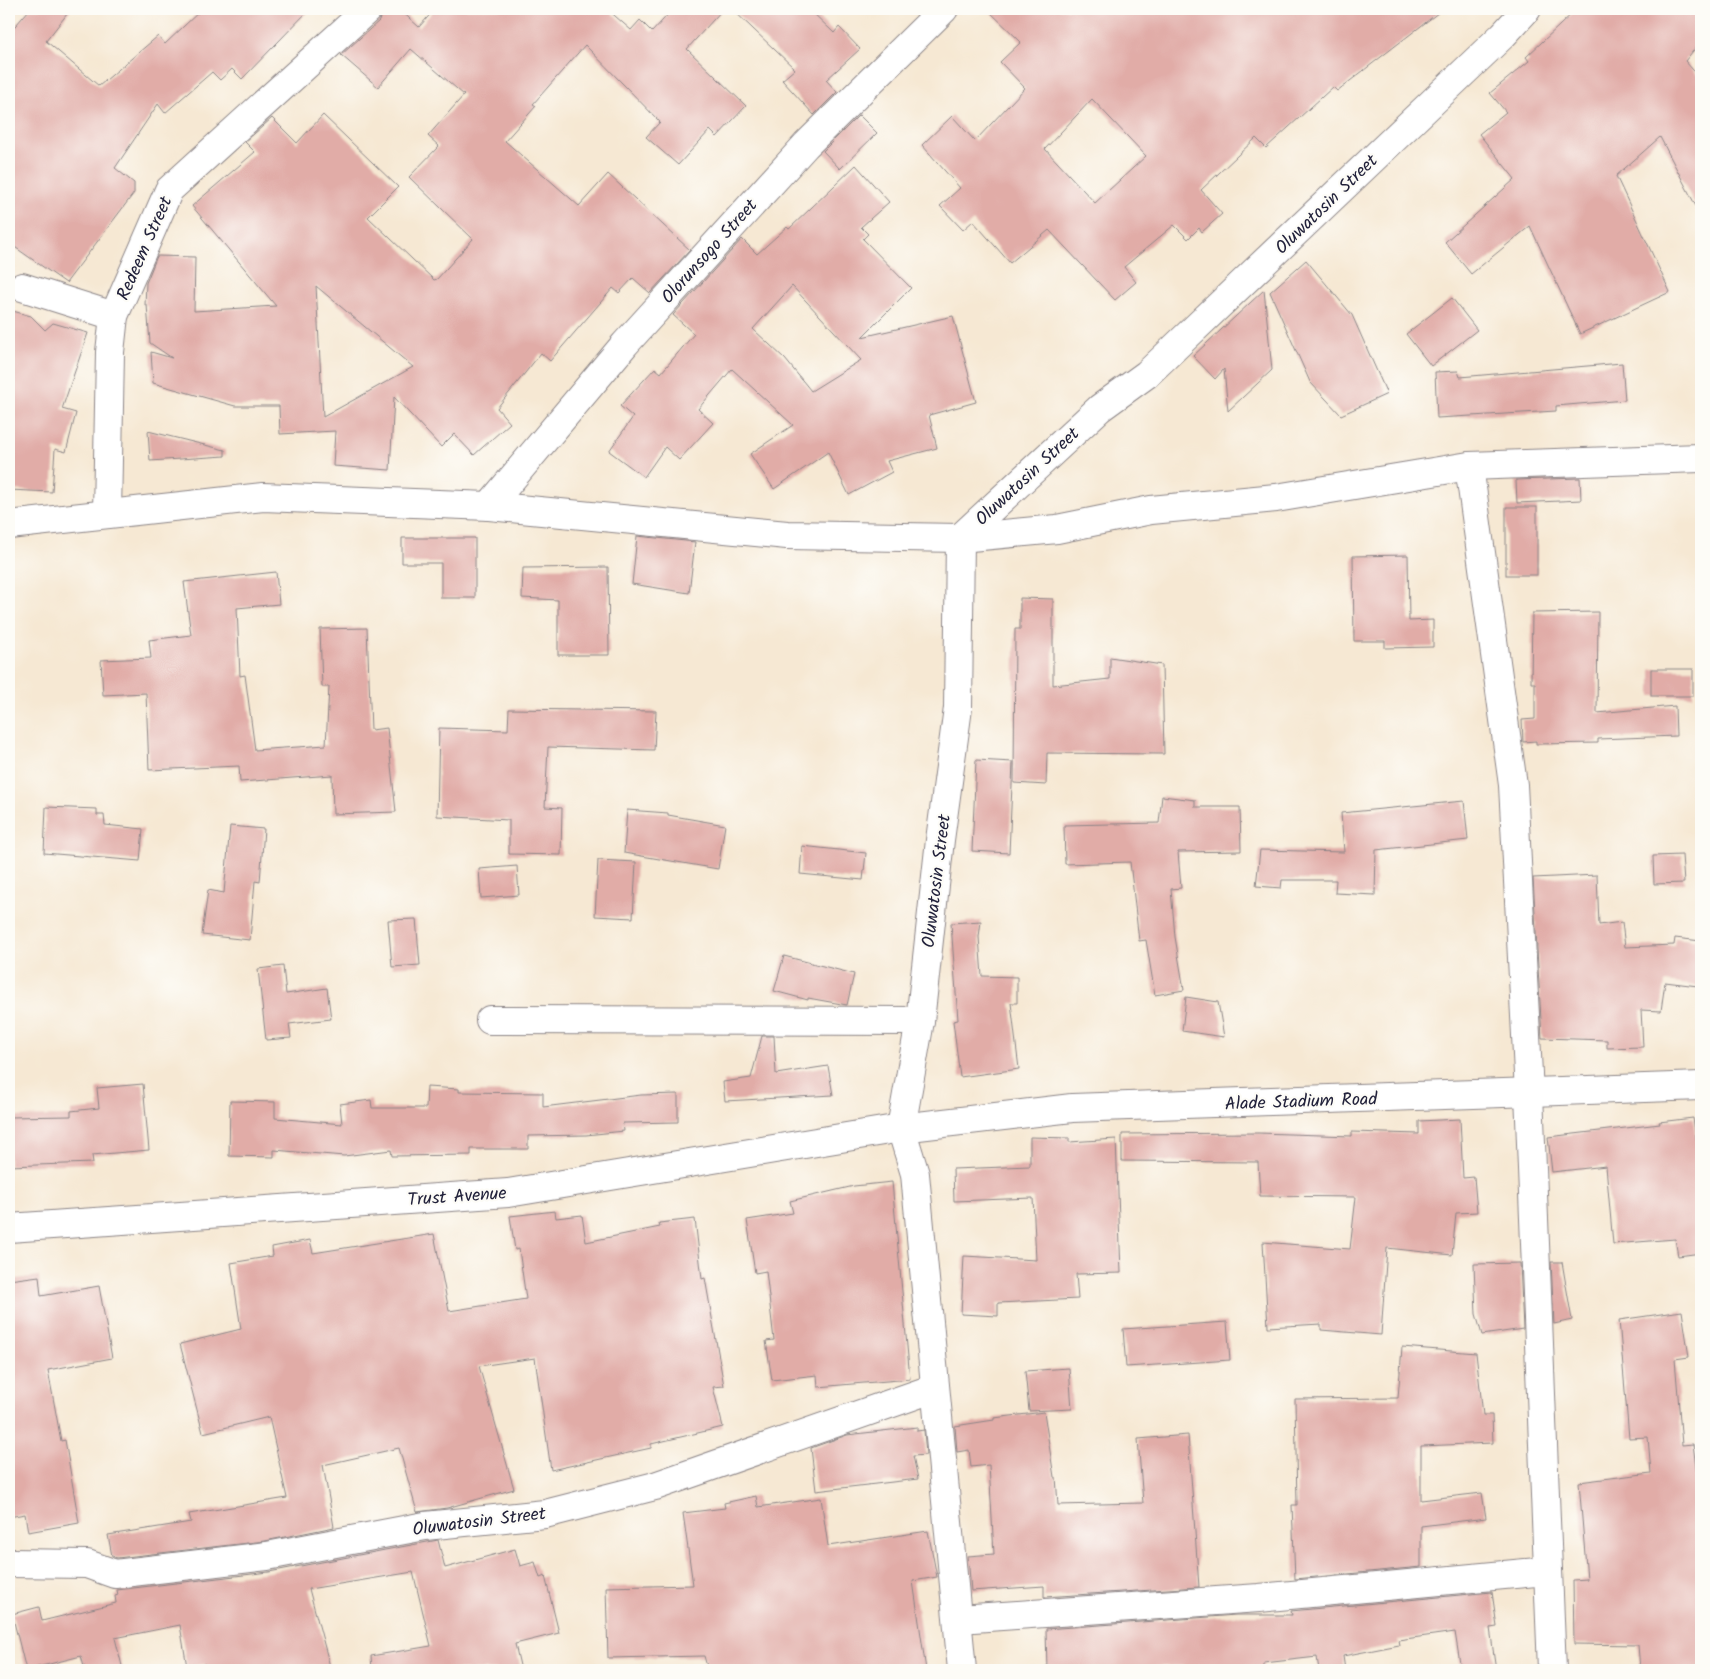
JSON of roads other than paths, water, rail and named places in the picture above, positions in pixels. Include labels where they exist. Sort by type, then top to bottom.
[{"type":"street","name":"Redeem Street","points":[[107,514],[110,352],[114,316],[169,190],[368,9]]},
{"type":"street","name":"Olorunsogo Street","points":[[489,506],[625,344],[799,152],[944,9]]},
{"type":"street","name":"Oluwatosin Street","points":[[901,1128],[920,1021],[940,840],[958,708],[960,538],[1100,408],[1147,374],[1503,35],[1527,9]]},
{"type":"street","points":[[22,288],[114,316]]},
{"type":"street","points":[[9,525],[263,497],[489,506],[787,535],[960,538],[1057,529],[1151,510],[1276,498],[1469,466],[1701,458]]},
{"type":"street","points":[[1469,466],[1513,785],[1529,1093],[1552,1670]]},
{"type":"street","points":[[490,1020],[920,1021]]},
{"type":"street","name":"Alade Stadium Road","points":[[901,1128],[1072,1108],[1701,1086]]},
{"type":"street","points":[[901,1128],[915,1174],[962,1670]]},
{"type":"street","name":"Trust Avenue","points":[[9,1228],[508,1193],[901,1128]]},
{"type":"street","name":"Oluwatosin Street","points":[[9,1563],[87,1564],[115,1574],[267,1556],[425,1526],[544,1514],[655,1486],[935,1388]]},
{"type":"street","points":[[958,1620],[1259,1598],[1547,1571]]}]
